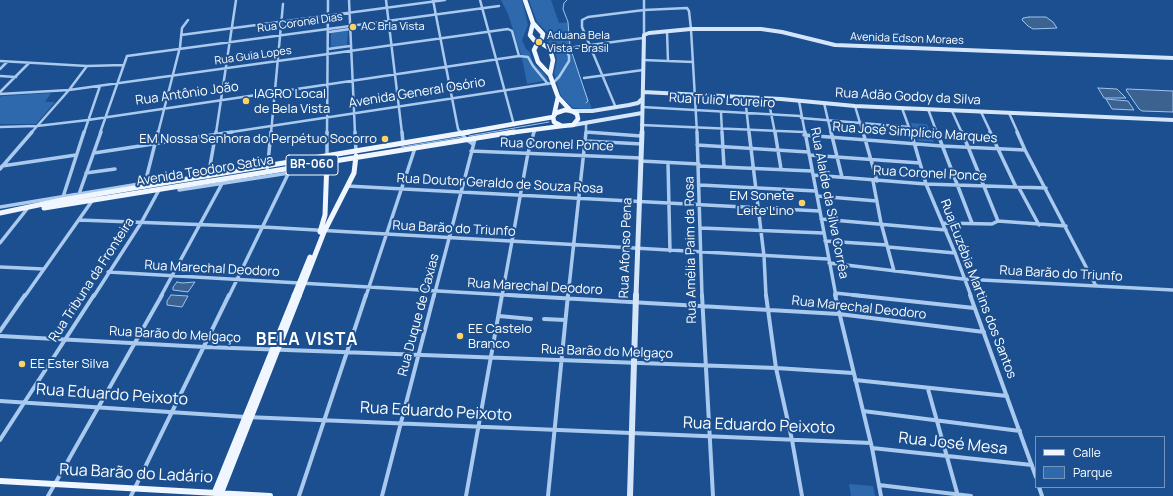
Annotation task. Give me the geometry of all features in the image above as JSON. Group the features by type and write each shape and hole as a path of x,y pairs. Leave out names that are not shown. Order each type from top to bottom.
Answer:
{"main road":[{"path":"525,0 532,23 530,35 535,43 534,52 538,62 550,75"},
{"path":"532,23 544,34 543,42"},
{"path":"535,43 543,42"},
{"path":"543,42 550,49 553,60 550,75 551,83 558,97 576,114 578,119 573,125"},
{"path":"558,97 554,122 562,126"},
{"name":"BR-060","path":"554,116 561,111 572,111"},
{"name":"Avenida Teodoro Sativa","path":"0,214 47,202 92,201 159,190 209,179 223,181 327,156 514,125 554,116"},
{"name":"BR-060","path":"562,126 573,125"},
{"name":"Avenida Teodoro Sativa","path":"18,210 145,185 209,179 267,170 290,170 467,140 474,142 526,130 562,126"},
{"path":"218,493 322,231 354,173 356,152"},
{"path":"322,231 325,215 327,156"},
{"name":"Rua Barão do Ladário","path":"0,481 192,494 218,493 270,496"}],"street":[{"path":"209,179 236,0"},
{"path":"327,156 328,0"},
{"path":"349,0 350,51 356,152"},
{"path":"386,0 400,106 403,144"},
{"path":"181,35 445,0"},
{"path":"480,0 514,125"},
{"name":"Rua Afonso Pena","path":"630,496 636,249 642,144 641,125 643,92 644,0"},
{"path":"434,1 458,129 467,140"},
{"path":"267,170 283,4"},
{"name":"Rua Coronel Dias","path":"123,65 126,56 280,34 329,30 389,20 499,6"},
{"name":"Rua Amélia Paim da Rosa","path":"644,10 684,8 689,11 700,185 702,305 713,496"},
{"path":"616,108 582,27 582,20 588,17 644,10"},
{"path":"63,201 79,194 145,185 180,48 182,28 188,20"},
{"name":"Rua Guia Lopes","path":"0,92 69,90 508,29 512,31 519,56"},
{"name":"Avenida Edson Moraes","path":"644,37 649,33 691,29 771,30 836,45 1173,58"},
{"path":"667,31 668,61"},
{"path":"519,56 528,57 533,66 551,83 559,77 569,61 569,56 566,50 570,48 644,37"},
{"path":"328,49 350,46"},
{"name":"Rua Antônio João","path":"0,127 37,126 88,120 106,116 519,56"},
{"path":"643,60 693,62"},
{"path":"0,62 86,66 123,65 79,194"},
{"path":"0,69 7,62"},
{"path":"0,92 29,63"},
{"path":"1,167 69,90 86,66"},
{"path":"584,78 643,70"},
{"path":"0,76 16,77"},
{"name":"Avenida General Osório","path":"94,153 551,83"},
{"path":"63,201 76,155 100,86"},
{"name":"Rua Adão Godoy da Silva","path":"643,92 768,98 855,106 1173,120"},
{"path":"745,97 750,148 755,168 764,256 767,310 776,368 792,440 802,496"},
{"path":"768,98 781,169"},
{"path":"572,111 592,111 616,108 634,104 642,99"},
{"name":"Rua Alaíde da Silva Corrêa","path":"799,101 839,314 854,380 863,411 881,496"},
{"path":"824,103 842,177"},
{"path":"855,106 871,160 881,224 894,271"},
{"name":"Rua Euzébia Martins dos Santos","path":"902,108 915,144 926,184 955,253 1035,474"},
{"path":"928,109 956,185 972,223"},
{"path":"573,125 642,110"},
{"name":"Rua Túlio Loureiro","path":"642,110 696,110 772,114 828,121 860,123"},
{"path":"952,111 969,148 998,221"},
{"path":"721,112 724,167"},
{"path":"980,112 1018,188 1039,224"},
{"path":"1009,113 1025,150 1096,286"},
{"path":"548,496 560,360 586,141 586,123"},
{"path":"860,123 909,127"},
{"name":"Rua José Simplício Marques","path":"641,125 775,130 832,138 969,148 1025,150"},
{"path":"466,496 477,427 513,242 520,195 531,137 535,129"},
{"path":"526,130 531,137"},
{"path":"586,132 641,136"},
{"path":"586,141 642,144"},
{"name":"Rua Duque de Caxias","path":"382,496 474,142"},
{"path":"697,145 808,153 838,158 920,163"},
{"path":"299,496 370,288 415,148"},
{"name":"Rua Coronel Ponce","path":"471,151 584,156 724,167 781,169 875,181 1046,188"},
{"path":"1,167 76,155"},
{"path":"668,163 670,251"},
{"path":"86,173 115,168"},
{"path":"179,190 290,170"},
{"path":"131,496 290,170"},
{"path":"48,496 172,277 223,181"},
{"path":"700,185 816,191"},
{"name":"Rua Doutor Geraldo de Souza Rosa","path":"347,186 700,206 819,211"},
{"name":"Rua Tribuna da Fronteira","path":"0,440 141,223 159,190"},
{"path":"817,196 877,201"},
{"path":"0,331 92,201"},
{"path":"0,207 47,202"},
{"path":"0,243 27,209"},
{"path":"821,219 946,230"},
{"name":"Rua Barão do Triunfo","path":"79,220 263,227 764,256 828,261 894,271 964,278 1173,290"},
{"path":"943,223 992,224 998,221 1066,226"},
{"path":"701,228 823,233"},
{"path":"825,241 955,253"},
{"path":"0,267 43,269"},
{"name":"Rua Marechal Deodoro","path":"108,272 568,300 702,305 839,314 984,332"},
{"name":"Rua Marechal Deodoro","path":"835,293 974,308"},
{"path":"499,316 531,319"},
{"path":"544,319 565,320"},
{"name":"Rua Barão do Melgaço","path":"0,336 204,347 348,351 633,364 776,368 853,373"},
{"path":"854,380 928,389 1007,396"},
{"path":"928,389 958,495"},
{"name":"Rua Eduardo Peixoto","path":"0,401 249,417 792,440 871,446"},
{"path":"863,411 1020,431"},
{"name":"Rua José Mesa","path":"871,446 1032,465"},
{"path":"879,484 971,496"}],"green space":[{"path":"501,0 522,0 528,25 522,40 526,49 530,52 533,63 544,73 548,80 527,84 522,58 508,14"},
{"path":"529,0 551,0 559,23 568,22 572,55 592,109 573,108 561,96 554,73 557,59 553,48 547,43 545,37 548,33 537,22"},
{"path":"348,30 347,45 331,48 331,32"},
{"path":"51,93 45,102 55,102 36,124 0,124 0,97"},
{"path":"911,123 927,124 934,142 918,141"},
{"path":"849,484 873,486 875,496 851,496"}],"shaded area":[{"path":"1046,17 1053,22 1057,28 1033,29 1022,20 1023,18"},
{"path":"1098,88 1117,89 1126,98 1104,98"},
{"path":"1126,90 1173,91 1173,112 1142,111"},
{"path":"1106,99 1128,101 1134,110 1112,109"},
{"path":"177,282 195,282 188,292 173,290 173,287"},
{"path":"171,295 188,296 182,307 167,305 167,301"}],"waterway":[{"path":"567,0 564,3 563,9 568,22 570,47 588,101 586,103"},
{"path":"469,136 549,122"},
{"path":"401,147 462,137"}],"place":[{"name":"AC Brla Vista","path":"353,27"},
{"name":"Aduana Bela Vista - Brasil","path":"539,42"},
{"name":"IAGRO Local de Bela Vista","path":"246,101"},
{"name":"EM Nossa Senhora do Perpétuo Socorro","path":"385,139"},
{"name":"EM Sonete Leite Lino","path":"802,203"},
{"name":"EE Castelo Branco","path":"460,336"},
{"name":"EE Ester Silva","path":"22,364"}],"district":[{"name":"BELA VISTA","path":"307,340"}]}
